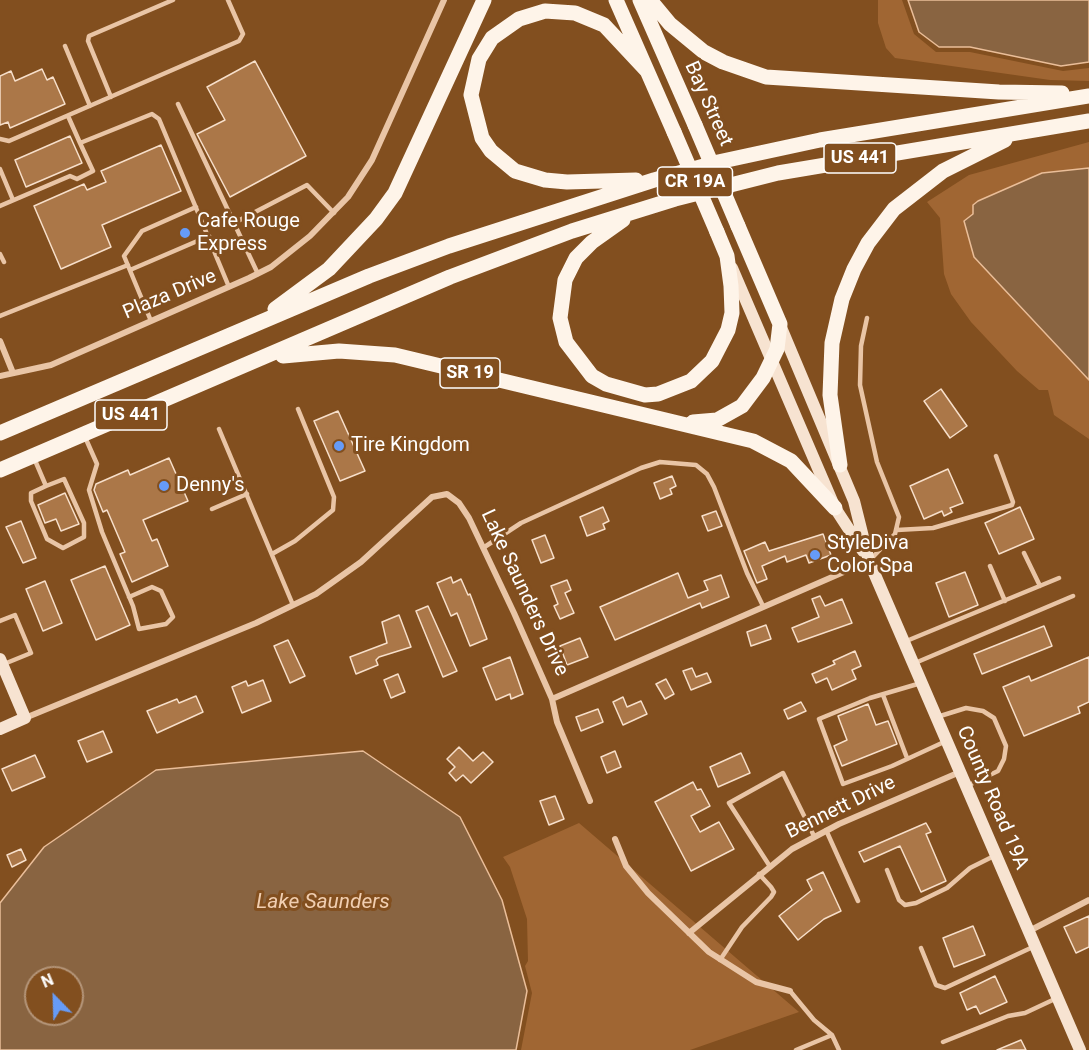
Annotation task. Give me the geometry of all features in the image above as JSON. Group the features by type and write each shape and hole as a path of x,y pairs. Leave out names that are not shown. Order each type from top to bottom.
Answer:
{"main road":[{"name":"CR 19A","path":"616,0 835,508 869,561"},
{"name":"Bay Street","path":"640,0 780,324"},
{"path":"650,0 670,24 704,52 723,62 766,77 999,92 1089,95"},
{"path":"247,327 329,269 376,219 395,193 410,163 484,3"},
{"path":"647,71 604,25 575,13 545,11 519,19 492,38 478,59 471,95 482,138 501,161 521,174 567,182 654,180"},
{"name":"US 441","path":"3,433 247,327 449,246 654,180 718,162 820,140 1089,95"},
{"name":"US 441","path":"0,470 514,252 635,212 778,173 1089,121"},
{"path":"840,465 830,395 831,343 842,299 863,252 888,216 920,188 968,156 1024,132"},
{"path":"635,212 584,249 570,267 561,294 560,318 566,342 585,369 606,384 627,392 652,395 681,386 699,375 712,361 728,330 732,306 727,256"},
{"name":"CR 19A","path":"780,324 854,501 869,561"},
{"name":"SR 19","path":"262,359 339,351 395,356 675,422 709,421 730,413 751,395 772,362 777,349 780,324"},
{"path":"675,422 769,448 791,461 808,476 835,508"},
{"name":"County Road 19A","path":"869,561 1035,946 1075,1049"},
{"path":"1,663 25,718"},
{"name":"Lake Saunders Drive","path":"0,729 25,718"}],"street":[{"name":"Plaza Drive","path":"0,376 51,365 258,274 310,236 348,197 372,160 444,0"},
{"path":"0,341 13,373"},
{"name":"Lake Saunders Drive","path":"25,718 120,681 293,605 335,582 432,497 440,494 447,494 459,503 483,548 552,699 869,561"},
{"path":"552,699 557,722 590,801"},
{"name":"Bennett Drive","path":"689,933 769,865 814,836 960,772"},
{"path":"615,839 626,866 663,911 720,961 756,982 790,991"},
{"path":"1028,932 1089,900"}],"lane":[{"path":"111,97 88,41 89,36 173,0"},
{"path":"0,139 9,141 239,41 243,34 228,0"},
{"path":"65,46 90,106"},
{"path":"178,104 258,274"},
{"path":"80,143 152,114 159,118 229,287"},
{"path":"0,206 70,176 77,179 93,171 68,116"},
{"path":"0,169 13,200"},
{"path":"234,224 307,185 334,213"},
{"path":"151,321 124,256 142,231 196,207"},
{"path":"0,316 208,236"},
{"path":"0,254 4,262"},
{"path":"867,318 861,346 861,385 877,462 899,517 897,530 869,561"},
{"path":"272,554 295,541 333,510 334,497 298,409"},
{"path":"219,429 293,605"},
{"path":"84,434 97,464 89,490 102,532 129,597 139,630 165,624 172,617 161,591 152,587 129,597"},
{"path":"33,456 46,486"},
{"path":"897,530 933,528 1012,506 1013,502 996,456"},
{"path":"483,548 521,522 641,468 660,462 696,465 707,474 714,487 747,573 763,606"},
{"path":"64,479 84,523 84,537 63,548 47,539 31,501 31,494 46,486 64,479"},
{"path":"212,509 247,494"},
{"path":"1024,553 1040,586"},
{"path":"990,566 1005,601"},
{"path":"904,642 1059,578"},
{"path":"914,664 1073,596"},
{"path":"0,621 15,615 31,652 1,663"},
{"path":"921,682 819,719 843,784 947,741"},
{"path":"883,695 907,758"},
{"path":"937,717 966,708 983,711 994,718 1006,746 1004,759 998,771 966,786"},
{"path":"769,865 729,803 783,773 814,836"},
{"path":"826,830 858,901"},
{"path":"887,870 898,900 905,904 916,903 947,888 970,868 996,855"},
{"path":"720,961 742,927 774,892 759,874"},
{"path":"921,948 936,985 945,988 1035,946"},
{"path":"790,991 814,1020 832,1035 839,1050"},
{"path":"943,1042 1008,1016 1025,1013 1057,999"},
{"path":"796,1050 832,1035"}],"shaded area":[{"path":"878,0 902,0 914,34 936,52 970,52 1063,71 1089,68 1089,81 1050,80 895,58 886,48 878,23"},
{"path":"1089,142 1089,168 1042,173 978,201 973,206 1001,280 1018,304 1089,373 1089,439 1054,415 1048,390 1039,390 1017,371 971,322 951,294 944,274 940,218 927,202 969,175"},
{"path":"579,823 799,1012 690,1050 521,1050 532,993 525,966 528,961 527,919 510,867 503,857"}],"water":[{"path":"908,0 1089,0 1089,62 1061,66 970,47 939,47 919,32"},
{"path":"1089,168 1089,380 974,257 964,221 973,214 973,205 978,201 1042,173"},
{"name":"Lake Saunders","path":"363,751 460,817 502,900 527,991 516,1050 0,1050 0,903 44,847 156,770"}],"building":[{"path":"255,61 306,156 230,197 197,134 225,120 207,87"},
{"path":"42,69 47,80 53,77 65,104 10,128 8,122 0,125 0,76 11,71 15,81"},
{"path":"70,136 82,163 26,187 15,160"},
{"path":"161,145 181,191 102,225 111,247 61,269 34,206 84,184 87,190 106,182 101,171"},
{"path":"941,389 967,426 950,438 924,401"},
{"name":"Tire Kingdom","path":"338,411 365,471 340,481 314,421"},
{"path":"169,458 188,501 143,520 152,541 157,539 168,566 132,582 120,554 125,552 107,510 103,512 94,490 96,484 128,470 130,475"},
{"path":"948,469 963,503 950,508 952,512 944,516 942,511 924,519 910,486"},
{"path":"672,476 676,486 670,489 672,494 660,499 654,483"},
{"path":"65,493 79,524 61,531 56,519 45,523 38,505"},
{"path":"603,507 609,521 603,524 605,529 587,536 580,517"},
{"path":"1020,507 1034,539 999,554 985,523"},
{"path":"716,511 722,526 708,531 702,516"},
{"path":"21,521 36,558 23,563 6,527"},
{"path":"823,534 831,555 809,563 806,555 787,562 785,556 762,566 767,579 757,583 744,551 765,542 769,551"},
{"path":"545,535 554,558 541,563 532,540"},
{"path":"105,566 130,625 96,640 71,580"},
{"path":"965,572 978,605 949,617 936,583"},
{"path":"678,573 688,598 708,590 704,581 721,575 729,597 702,608 700,603 615,640 600,607"},
{"path":"451,577 453,583 461,579 468,595 470,594 487,639 470,646 457,613 451,616 437,583"},
{"path":"567,580 571,590 565,593 574,613 560,619 554,606 558,604 551,586"},
{"path":"45,581 62,623 43,631 26,589"},
{"path":"820,596 825,606 842,599 852,623 798,642 792,628 819,617 812,599"},
{"path":"428,606 457,671 443,677 416,611"},
{"path":"399,615 411,647 379,657 376,660 378,665 356,674 350,657 387,643 382,622"},
{"path":"766,625 771,639 751,646 747,632"},
{"path":"1044,626 1052,646 982,674 974,654"},
{"path":"580,638 588,657 567,665 560,646"},
{"path":"288,640 305,676 290,683 274,646"},
{"path":"855,651 861,666 852,670 856,679 832,690 827,678 816,683 812,674 835,664 833,661"},
{"path":"510,657 523,694 511,699 510,694 496,700 483,668"},
{"path":"1089,657 1089,702 1078,707 1080,713 1024,736 1003,687 1029,676 1031,681"},
{"path":"692,668 696,677 707,673 711,682 691,690 683,671"},
{"path":"398,674 405,692 391,698 384,680"},
{"path":"666,679 674,694 665,699 656,684"},
{"path":"263,680 271,701 242,713 232,687 246,681 248,686"},
{"path":"196,696 203,712 157,733 147,711 177,699 179,703"},
{"path":"623,697 627,707 641,701 647,714 623,725 613,702"},
{"path":"801,702 806,711 788,719 784,710"},
{"path":"868,704 876,725 888,721 897,744 842,766 834,746 847,740 838,716"},
{"path":"598,709 603,722 581,731 576,717"},
{"path":"103,731 112,752 87,762 78,741"},
{"path":"459,747 473,761 483,752 493,762 471,783 463,775 456,781 449,773 455,767 447,759"},
{"path":"615,751 621,767 607,773 601,757"},
{"path":"741,753 750,773 718,787 710,767"},
{"path":"35,755 45,777 12,791 2,769"},
{"path":"693,782 697,790 701,789 710,806 691,816 700,832 719,822 734,849 691,871 655,802"},
{"path":"555,796 564,819 549,825 540,801"},
{"path":"926,823 931,832 926,834 946,881 921,892 900,846 864,862 859,852"},
{"path":"21,849 26,860 12,867 7,855"},
{"path":"823,872 841,911 824,919 798,940 779,916 812,890 807,880"},
{"path":"1089,916 1089,947 1076,953 1064,927"},
{"path":"973,926 985,955 954,967 943,938"},
{"path":"995,976 1007,1002 980,1014 976,1006 967,1010 960,993"},
{"path":"1021,1040 1026,1050 997,1050"}],"place":[{"name":"Cafe Rouge Express","path":"185,233"},
{"name":"Tire Kingdom","path":"339,446"},
{"name":"Denny's","path":"164,486"},
{"name":"StyleDiva Color Spa","path":"815,555"}]}
